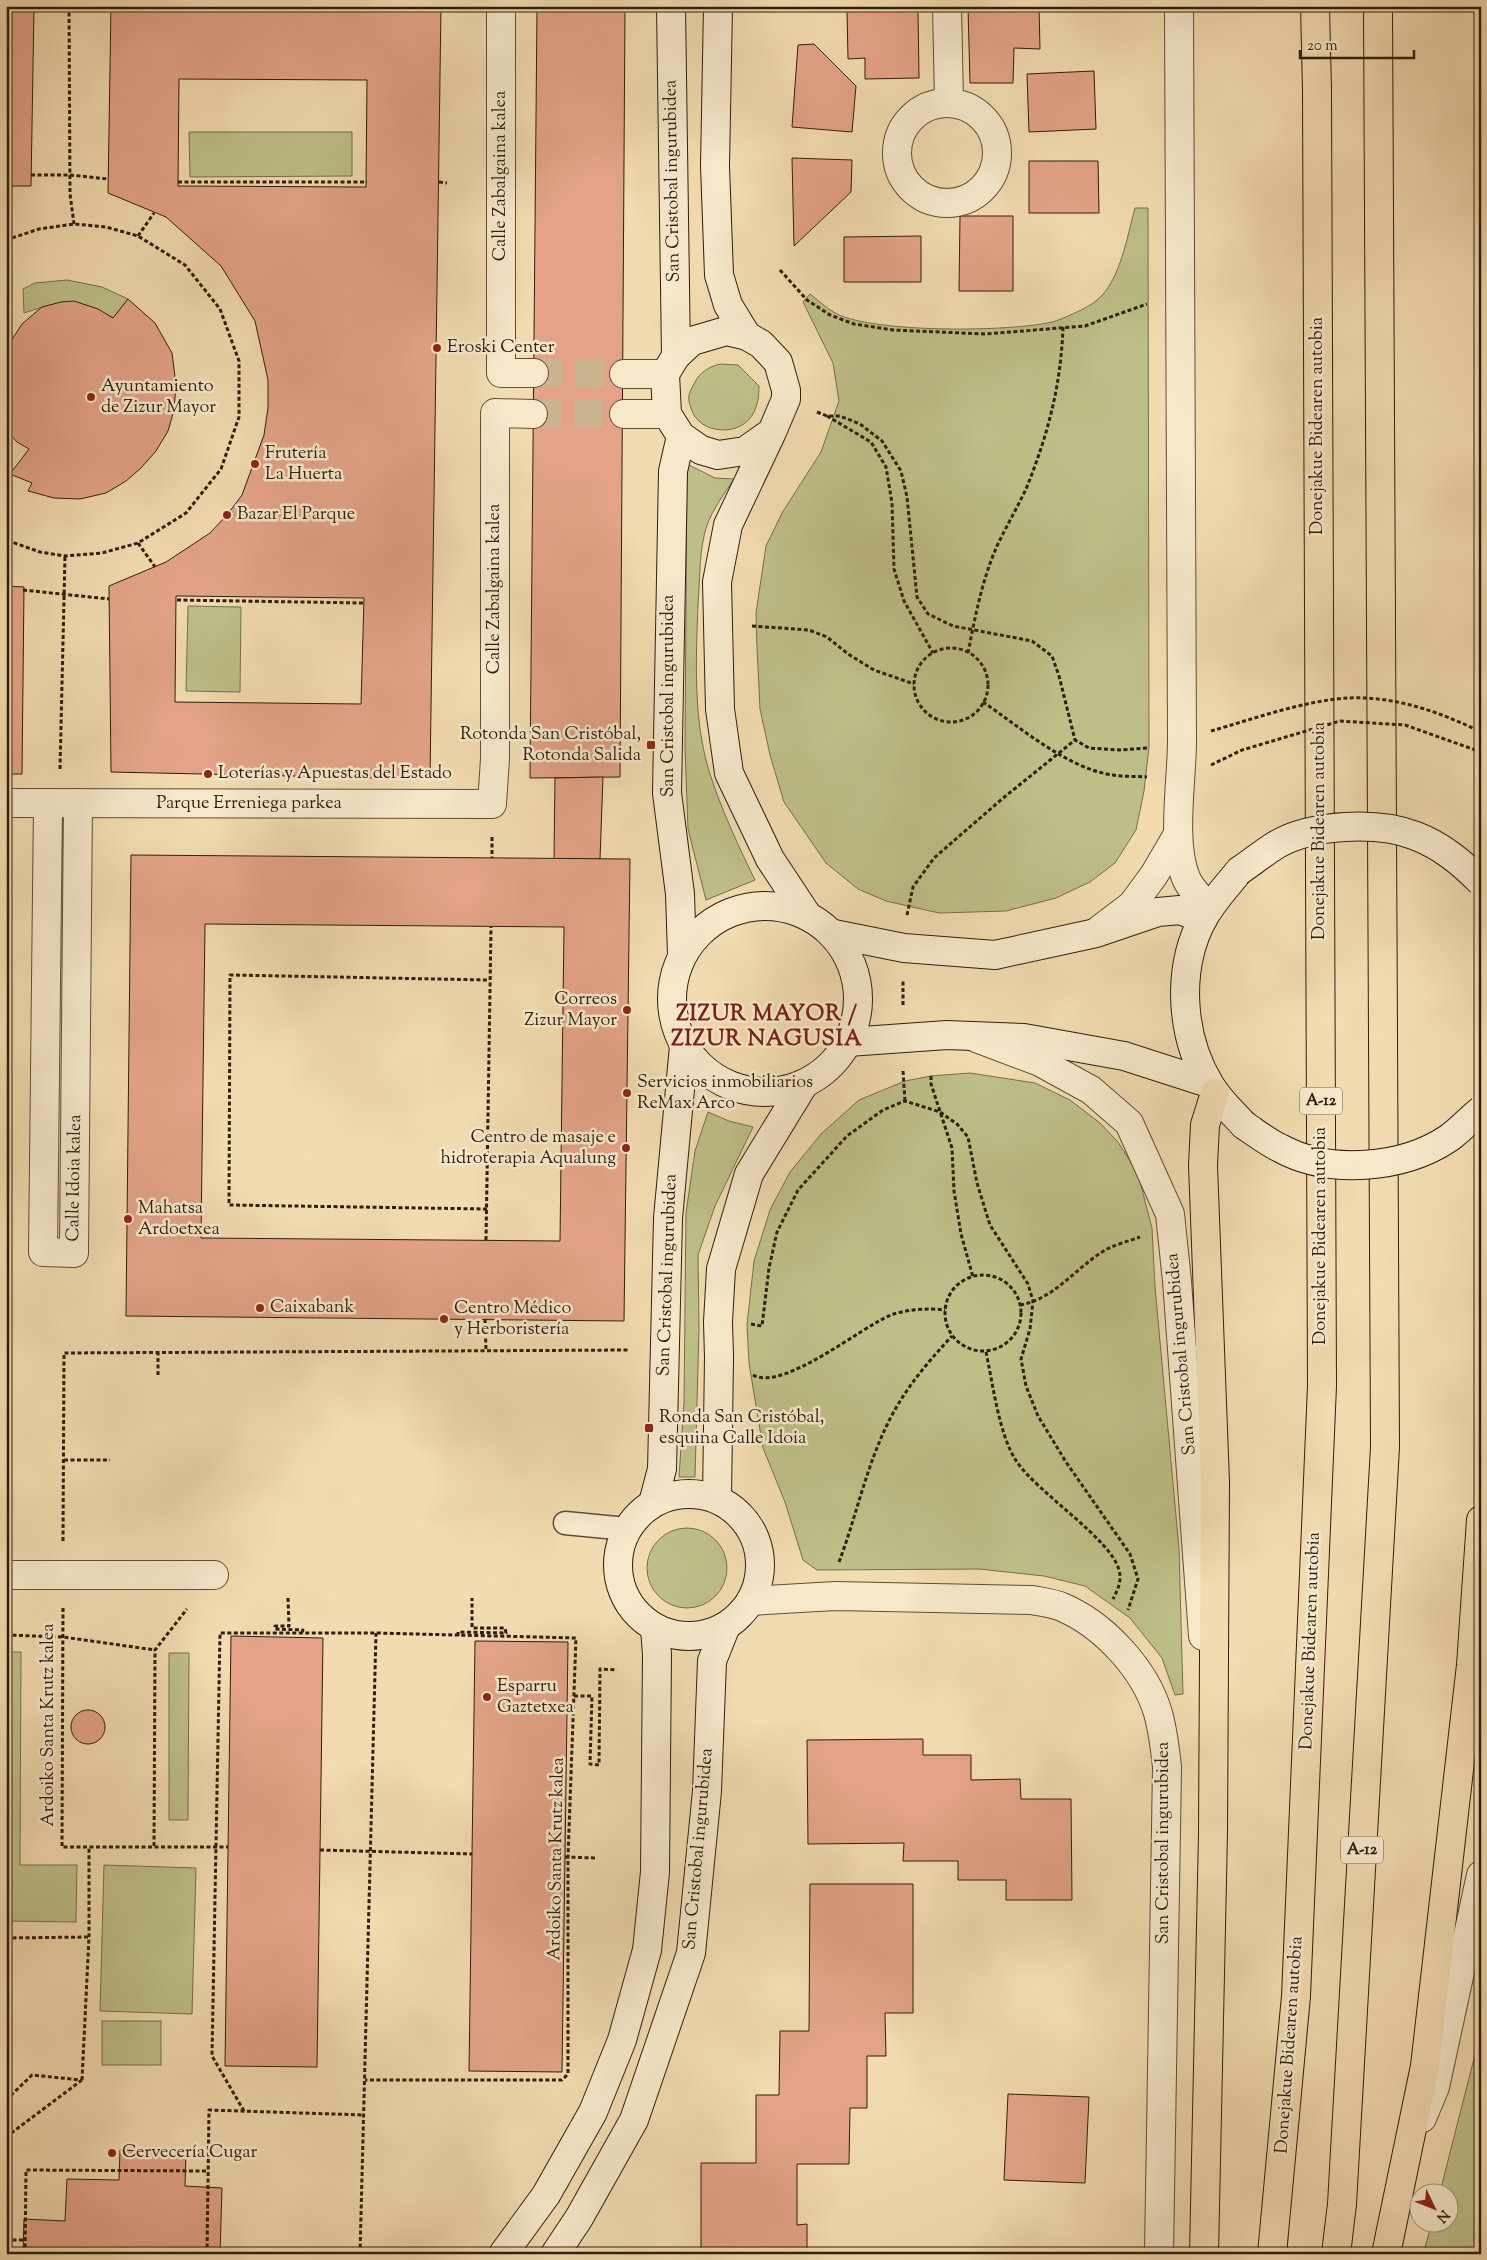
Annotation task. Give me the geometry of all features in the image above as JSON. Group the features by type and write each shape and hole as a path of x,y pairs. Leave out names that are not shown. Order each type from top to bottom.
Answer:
{"highway":[{"name":"Donejakue Bidearen autobia","path":"1272,2254 1296,1996 1322,1386 1317,100 1315,6"},
{"name":"A-12","path":"1336,2254 1343,2194 1385,1447 1378,6"},
{"path":"1204,2254 1214,1774 1215,1482 1202,1165 1204,1125 1212,1088"},
{"path":"1386,2254 1425,2066 1471,1665 1481,1520"}],"street":[{"name":"Calle Zabalgaina kalea","path":"501,6 501,372 534,373"},
{"name":"San Cristobal ingurubidea","path":"671,6 671,365"},
{"path":"718,6 715,166 719,275 728,305 747,336"},
{"path":"947,6 949,102"},
{"path":"1179,6 1182,774 1178,834 1181,860 1186,879 1206,914"},
{"path":"772,432 745,451 718,455 701,450 681,436 667,414 671,365 692,341 726,331 747,336 761,344 778,362 786,390 786,398 772,432 728,525 717,582 720,709 729,773 770,860 807,915"},
{"path":"624,374 671,365"},
{"name":"Calle Zabalgaina kalea","path":"492,804 495,749 495,413 533,414"},
{"path":"624,414 667,414"},
{"name":"San Cristobal ingurubidea","path":"681,436 673,471 667,793 680,894 682,955"},
{"name":"Parque Erreniega parkea","path":"6,803 492,804"},
{"name":"Calle Idoia kalea","path":"48,803 43,1252 74,1253 78,803"},
{"path":"1481,882 1457,859 1416,836 1370,826 1322,828 1277,844 1239,872 1206,914 1191,951 1186,977 1186,1019 1194,1052 1212,1088 1244,1125 1280,1149 1323,1163 1366,1166 1409,1157 1449,1138 1481,1110"},
{"path":"1096,933 1132,905 1154,875 1178,834"},
{"path":"717,1498 718,1322 722,1269 749,1174 804,1084 834,1061 848,1042 859,995 851,960 834,934 807,915 774,905 742,908 708,924 682,955 672,989 675,1025 684,1046 707,1072 732,1086 765,1092 804,1084"},
{"path":"834,934 904,948 995,955 1096,933 1158,912 1180,910 1206,914"},
{"name":"San Cristobal ingurubidea","path":"848,1042 947,1036 1024,1038 1124,1056 1212,1088"},
{"name":"San Cristobal ingurubidea","path":"973,1037 1040,1062 1091,1090 1130,1122 1170,1214 1177,1281 1214,1774"},
{"name":"San Cristobal ingurubidea","path":"653,1502 662,1469 668,1218 684,1046"},
{"path":"684,1493 701,1494 717,1498 743,1518 756,1539 761,1567 759,1582 751,1601 741,1614 726,1626 702,1635 677,1636 655,1628 632,1609 624,1598 618,1578 618,1554 626,1529 653,1502 684,1493"},
{"path":"6,1574 214,1575"},
{"name":"San Cristobal ingurubidea","path":"751,1601 835,1596 1032,1600 1061,1607 1103,1633 1144,1684 1157,1711 1164,1736 1167,1766 1159,2254"},
{"name":"San Cristobal ingurubidea","path":"555,2254 579,2218 634,2120 691,1953 707,1791 712,1661 726,1626"},
{"path":"503,2254 546,2195 593,2112 622,2040 647,1950 655,1872 657,1655 655,1628"},
{"path":"1403,2166 1434,2087 1481,1875"}],"lane":[{"path":"565,1523 626,1529"}],"path":[{"path":"70,6 70,194 74,224"},
{"path":"31,175 70,175 108,179"},
{"path":"178,182 366,182"},
{"path":"438,182 447,183"},
{"path":"138,236 154,213"},
{"path":"6,240 39,229 74,224 106,227 138,236 185,265 220,309 238,361 239,417 221,470 186,513 138,543 102,553 65,556 40,552 6,540"},
{"path":"780,270 807,300 830,315 854,324 893,330 985,334 1085,326 1155,302"},
{"path":"968,653 982,588 996,547 1026,489 1044,440 1056,397 1062,363 1063,327"},
{"path":"786,398 827,416 871,442 886,467 892,504 894,569 904,601 933,653"},
{"path":"827,416 840,416 860,424 882,441 901,471 907,497 917,597 928,614 953,626 972,631 1032,641 1052,656 1060,676 1075,740 1089,748 1119,750 1155,747"},
{"path":"138,543 155,567"},
{"path":"60,772 65,556"},
{"path":"23,590 109,599"},
{"path":"177,600 363,603"},
{"path":"749,626 809,630 827,637 848,654 874,670 914,684"},
{"path":"944,649 956,649 968,653 977,659 983,668 987,679 987,691 983,702 976,712 966,719 954,722 941,721 930,716 921,707 915,696 916,671 923,661 933,653 944,649"},
{"path":"1212,730 1289,708 1348,698 1393,701 1448,717 1481,732"},
{"path":"983,702 1081,765 1111,775 1156,777 1182,774"},
{"path":"1211,765 1242,750 1340,721 1405,725 1481,752"},
{"path":"906,924 913,887 934,858 1002,799 1075,740"},
{"path":"486,1240 491,927"},
{"path":"487,1209 229,1205 230,976 489,980"},
{"path":"931,1076 930,1084 952,1148 954,1191 961,1234 973,1277"},
{"path":"747,1324 762,1326 769,1268 777,1232 798,1190 847,1136 883,1110 905,1101 940,1112 958,1124 968,1137 977,1183 990,1224 1028,1284 1033,1301 1030,1329 1020,1359 1026,1386 1038,1416 1066,1462 1130,1554 1138,1579 1126,1615 1103,1633"},
{"path":"1020,1305 1053,1291 1078,1269 1108,1248 1147,1233"},
{"path":"973,1277 997,1278 1008,1284 1016,1294 1020,1305 1021,1318 1017,1330 1010,1341 999,1348 986,1352 962,1345 952,1336 948,1328 945,1310 947,1299 962,1282 973,1277"},
{"path":"752,1375 758,1378 780,1375 816,1360 868,1327 892,1315 925,1309 945,1310"},
{"path":"485,1319 486,1351"},
{"path":"836,1570 871,1463 887,1426 910,1386 952,1336"},
{"path":"158,1375 158,1352 630,1350"},
{"name":"Ardoiko Santa Krutz kalea","path":"158,1352 64,1353 62,1847 154,1846 228,1848"},
{"path":"986,1352 1004,1438 1016,1461 1034,1483 1100,1542 1116,1562 1120,1585 1111,1604 1103,1633"},
{"path":"64,1460 110,1460"},
{"path":"154,1846 155,1650 214,1575"},
{"path":"288,1598 289,1626 276,1626 275,1629 303,1630 302,1633"},
{"path":"458,1636 458,1632 506,1633 505,1628 472,1628 472,1598"},
{"name":"Ardoiko Santa Krutz kalea","path":"244,2111 212,2056 220,1633 376,1633 576,1638 567,1857 568,2074 562,2080 365,2080"},
{"path":"360,2254 376,1633"},
{"path":"6,1635 63,1637 155,1650"},
{"path":"574,1696 592,1696 590,1764 599,1765 600,1670 617,1670"},
{"path":"82,2080 89,1938 90,1847"},
{"path":"320,1850 472,1854"},
{"path":"567,1857 595,1858"},
{"path":"6,1938 89,1938"},
{"path":"6,2100 32,2075 82,2080"},
{"path":"6,2137 82,2080"},
{"path":"207,2254 209,2110 364,2115"},
{"path":"25,2254 26,2170 208,2172"},
{"path":"6,2240 25,2240"}],"green space":[{"path":"189,132 352,132 352,176 190,177"},
{"path":"1135,208 1148,208 1149,747 1144,791 1136,830 1115,863 1090,882 1056,898 1006,911 939,913 886,901 858,889 826,863 784,802 770,755 760,709 756,613 766,546 782,513 821,452 839,401 833,363 803,302 810,294 837,314 881,325 911,328 1006,328 1052,322 1087,307 1104,293 1111,283 1122,258"},
{"path":"67,280 102,287 128,299 113,318 89,307 69,303 49,305 24,313 23,289 35,283"},
{"path":"722,364 738,365 759,386 759,389 754,412 748,420 740,426 721,430 702,424 695,417 689,398 697,378 710,367"},
{"path":"687,464 715,478 734,479 712,513 702,544 698,604 698,709 700,730 709,771 724,813 755,880 706,900 688,829 685,748"},
{"path":"188,606 241,607 240,692 186,691"},
{"path":"970,1073 1035,1083 1070,1100 1100,1123 1118,1142 1138,1174 1152,1228 1155,1287 1179,1549 1183,1694 1175,1695 1162,1658 1130,1618 1085,1586 1044,1576 979,1569 817,1570 803,1560 785,1502 763,1448 749,1363 747,1325 754,1261 770,1210 790,1172 821,1134 859,1100 905,1081 931,1076"},
{"path":"708,1112 729,1121 753,1127 715,1206 698,1255 699,1329 695,1477 679,1477 684,1402 686,1213 695,1151"},
{"path":"687,1528 702,1531 715,1540 724,1553 727,1568 724,1583 715,1596 702,1605 687,1608 672,1605 659,1596 650,1583 647,1568 650,1553 659,1540 672,1531"},
{"path":"6,1652 21,1652 20,1865 77,1865 76,1922 6,1921"},
{"path":"169,1653 189,1653 188,1820 169,1820"},
{"path":"104,1865 196,1868 192,2014 100,2011"},
{"path":"102,2021 161,2021 161,2065 102,2065"},
{"path":"1481,2031 1481,2254 1423,2254 1429,2232 1460,2232 1460,2182 1443,2182"}],"building":[{"path":"6,6 34,6 31,186 6,186"},
{"path":"111,6 441,6 430,779 111,772 109,586 166,562 210,533 227,515 242,495 264,435 268,408 268,380 255,321 221,266 166,217 108,193","holes":["179,79 367,80 366,187 178,186","176,596 364,598 361,704 175,702"]},
{"path":"558,6 605,6 605,8 558,8"},
{"path":"1039,6 1040,49 1014,48 1013,83 970,83 968,7"},
{"path":"537,8 625,8 620,777 530,778"},
{"path":"918,9 919,78 865,79 865,58 848,59 847,11"},
{"path":"814,44 856,86 852,132 792,127 798,45"},
{"path":"1094,71 1096,129 1029,132 1027,74"},
{"path":"792,158 852,160 851,192 794,246"},
{"path":"1029,161 1098,161 1099,213 1029,213"},
{"path":"960,216 1013,216 1013,291 959,291"},
{"path":"921,236 921,282 844,282 844,237"},
{"name":"Ayuntamiento de Zizur Mayor","path":"128,299 155,323 172,353 176,385 174,410 168,431 156,451 141,468 126,481 106,493 80,499 54,498 28,491 32,483 10,474 29,449 17,442 6,430 6,349 22,324 42,307 74,301 98,309 113,318"},
{"path":"6,586 24,587 22,774 6,774"},
{"path":"603,777 600,859 554,859 555,778"},
{"path":"131,855 630,859 624,1321 126,1316","holes":["205,924 564,927 560,1241 201,1238"]},
{"path":"231,1636 323,1638 317,2067 225,2066"},
{"path":"475,1641 568,1642 562,2072 469,2071"},
{"path":"88,1710 95,1711 100,1715 104,1720 104,1734 100,1739 95,1743 88,1744 81,1743 76,1739 72,1734 71,1727 72,1720 76,1715 81,1711"},
{"path":"923,1739 923,1755 971,1755 971,1780 1020,1779 1021,1799 1071,1799 1072,1900 1006,1900 1006,1880 958,1880 958,1861 903,1861 904,1843 808,1844 807,1740"},
{"path":"810,1884 913,1884 913,2013 885,2013 886,2056 867,2056 867,2108 850,2108 849,2164 797,2164 797,2225 807,2224 807,2254 701,2254 701,2163 756,2163 756,2095 779,2095 780,2031 809,2031"},
{"path":"1008,2094 1089,2097 1085,2183 1004,2180"},
{"path":"120,2150 186,2152 185,2186 222,2188 220,2254 23,2254 24,2219 65,2221 67,2179 119,2180"}],"tunnel":[{"path":"534,373 624,374"},
{"path":"533,414 624,414"}],"place":[{"name":"Eroski Center","path":"437,348"},
{"name":"Ayuntamiento de Zizur Mayor","path":"91,397"},
{"name":"Frutería La Huerta","path":"255,464"},
{"name":"Bazar El Parque","path":"227,515"},
{"name":"Rotonda San Cristóbal, Rotonda Salida","path":"651,745"},
{"name":"Loterías y Apuestas del Estado","path":"208,774"},
{"name":"Correos Zizur Mayor","path":"627,1010"},
{"name":"Servicios inmobiliarios ReMax Arco","path":"627,1093"},
{"name":"Centro de masaje e hidroterapia Aqualung","path":"626,1148"},
{"name":"Mahatsa Ardoetxea","path":"128,1219"},
{"name":"Caixabank","path":"260,1308"},
{"name":"Centro Médico y Herboristería","path":"444,1319"},
{"name":"Ronda San Cristóbal, esquina Calle Idoia","path":"649,1428"},
{"name":"Esparru Gaztetxea","path":"487,1697"},
{"name":"Cervecería Cugar","path":"112,2153"}],"district":[{"name":"ZIZUR MAYOR / ZIZUR NAGUSIA","path":"767,1028"}]}
